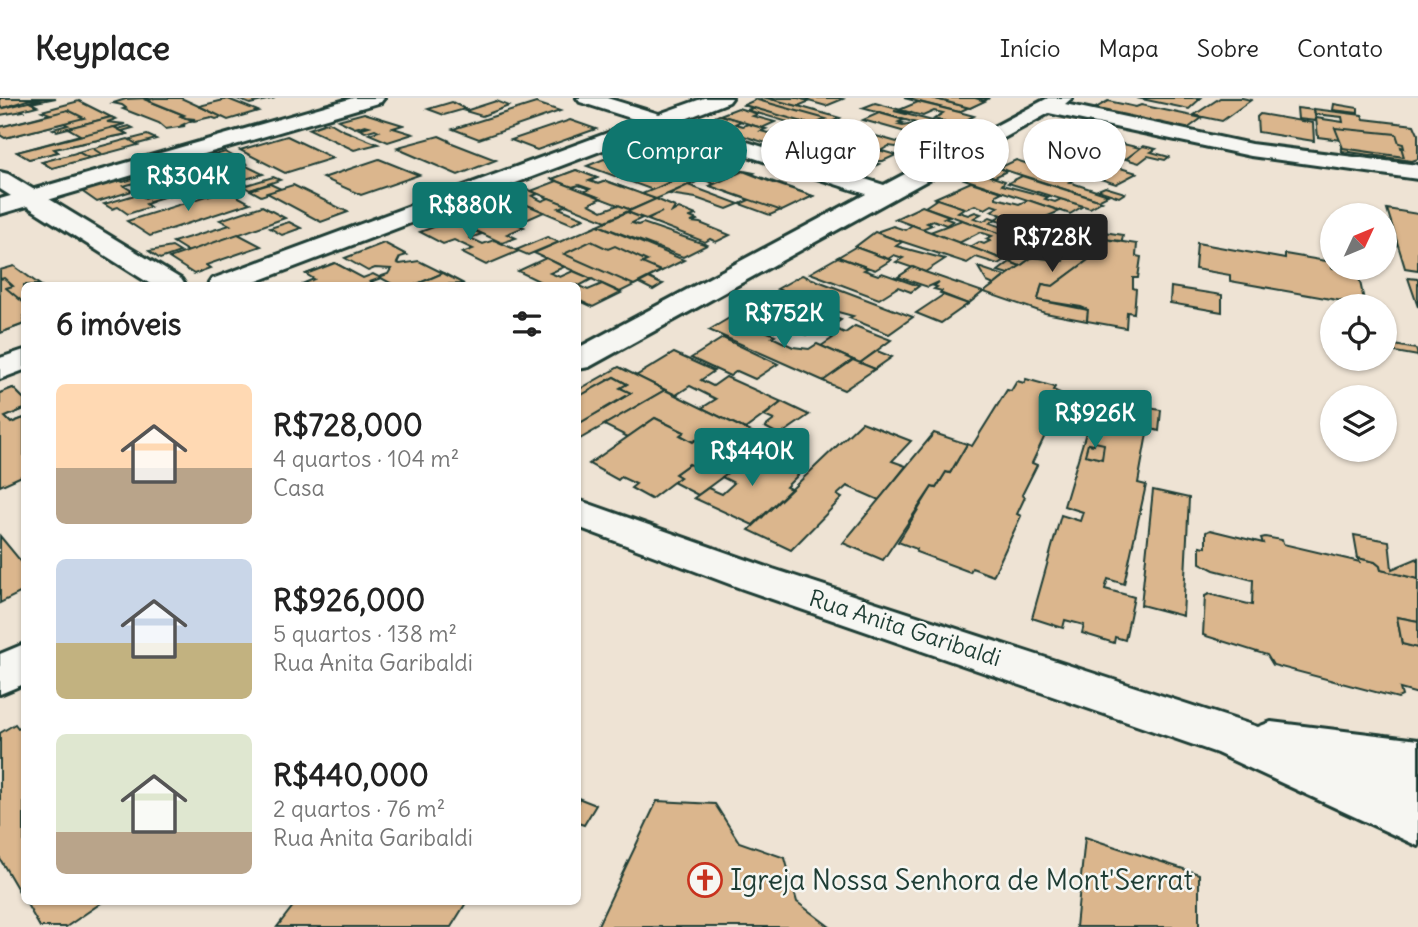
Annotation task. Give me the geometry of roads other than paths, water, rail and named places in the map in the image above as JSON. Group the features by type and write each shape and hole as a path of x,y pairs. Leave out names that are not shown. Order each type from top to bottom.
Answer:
{"street":[{"path":"0,207 374,98"},
{"path":"587,98 655,119"},
{"path":"666,119 722,98"},
{"path":"581,358 1054,102 1251,150 1418,172"},
{"path":"230,282 602,143"},
{"path":"747,148 886,192"},
{"path":"0,179 166,282"},
{"path":"0,369 21,360"},
{"name":"Rua Anita Garibaldi","path":"581,514 758,579 1234,738 1418,822"},
{"path":"0,676 21,665"},
{"path":"1234,738 1418,792"},
{"name":"Rua Anita Garibaldi","path":"1234,738 1418,761"}],"place":[{"name":"Igreja Nossa Senhora de Mont'Serrat","path":"705,880"}]}
